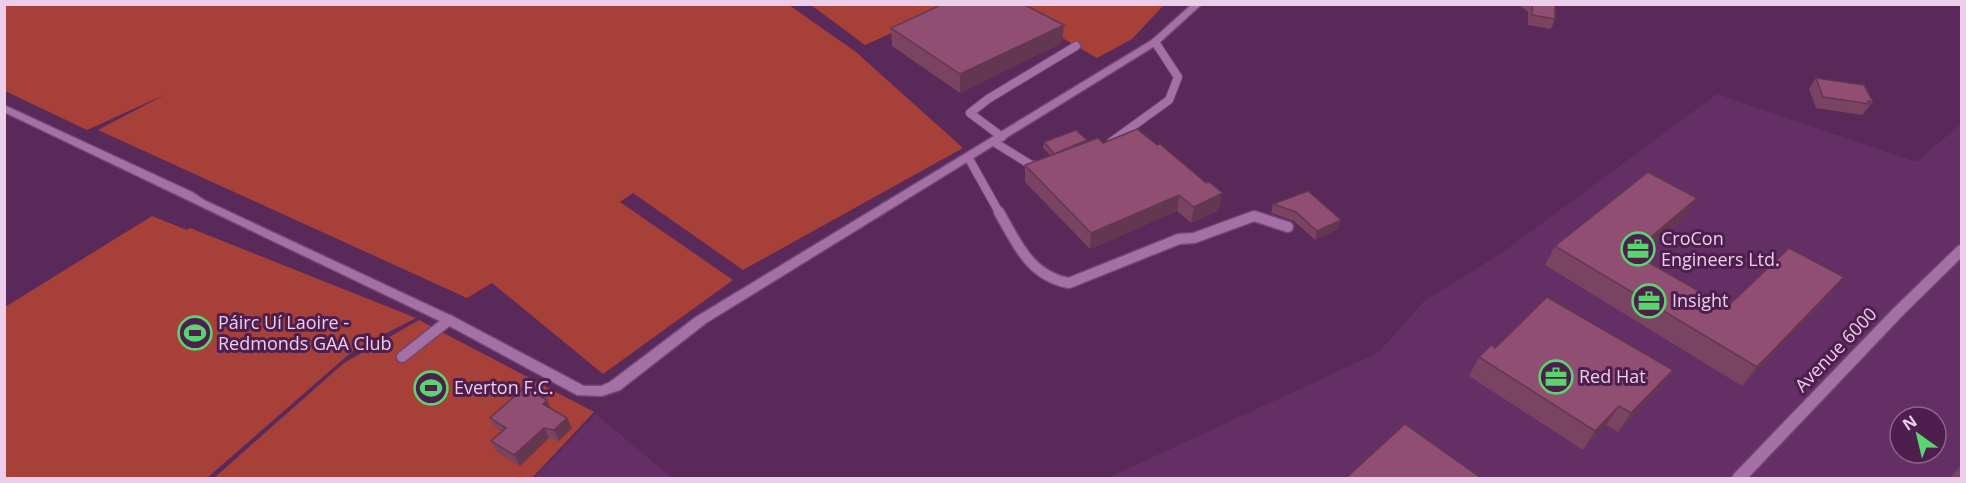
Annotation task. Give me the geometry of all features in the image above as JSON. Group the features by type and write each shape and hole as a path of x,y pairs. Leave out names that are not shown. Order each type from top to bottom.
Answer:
{"street":[{"path":"4,108 450,320 582,391 602,391 615,386 701,320 1155,42 1198,4"},
{"name":"Avenue 6000","path":"1739,478 1899,311 1962,249"}],"lane":[{"path":"1103,145 1113,141 1169,100 1178,77 1155,42"},
{"path":"1053,166 1031,165 970,113 988,99 1076,46"},
{"path":"968,157 1025,258 1052,280 1069,283 1179,239 1194,238 1254,216 1288,227"},
{"path":"402,357 450,320"}],"shaded area":[{"path":"4,5 789,5 856,52 963,148 743,270 633,193 620,202 733,280 603,374 492,283 467,298 98,130 166,94 87,130 5,91"},
{"path":"811,5 955,5 865,45"},
{"path":"1005,5 1164,5 1132,39 1097,58"},
{"path":"1717,94 1916,162 1961,124 1961,478 1108,478 1379,352 1423,302 1503,252"},
{"name":"Páirc Uí Laoire - Redmonds GAA Club","path":"152,216 187,230 190,228 416,318 355,349 207,478 5,478 5,307"},
{"name":"Everton F.C.","path":"419,320 594,412 532,478 214,478 344,363"},
{"path":"596,414 672,478 534,478"}],"building":[{"path":"943,4 1023,4 1064,25 960,74 891,28"},
{"path":"1532,4 1555,4 1555,19 1532,15"},
{"path":"1816,78 1864,85 1873,102 1868,101 1870,104 1823,97"},
{"path":"1137,129 1157,145 1160,144 1206,183 1209,182 1223,193 1194,207 1179,195 1091,233 1025,165 1098,138 1103,143"},
{"path":"1076,130 1087,140 1054,154 1044,142"},
{"path":"1648,172 1697,198 1632,253 1727,307 1789,248 1844,277 1757,367 1555,246"},
{"path":"1308,191 1341,220 1317,231 1296,212 1273,204"},
{"path":"1547,297 1673,370 1631,413 1619,406 1595,431 1479,357 1491,345 1495,348"},
{"path":"525,387 547,400 543,404 567,418 554,430 544,428 514,455 491,441 506,428 490,418"},
{"path":"1405,424 1481,478 1346,478"}],"place":[{"name":"CroCon Engineers Ltd.","path":"1638,249"},
{"name":"Insight","path":"1649,301"},
{"name":"Páirc Uí Laoire - Redmonds GAA Club","path":"195,333"},
{"name":"Red Hat","path":"1556,377"},
{"name":"Everton F.C.","path":"431,388"}]}
